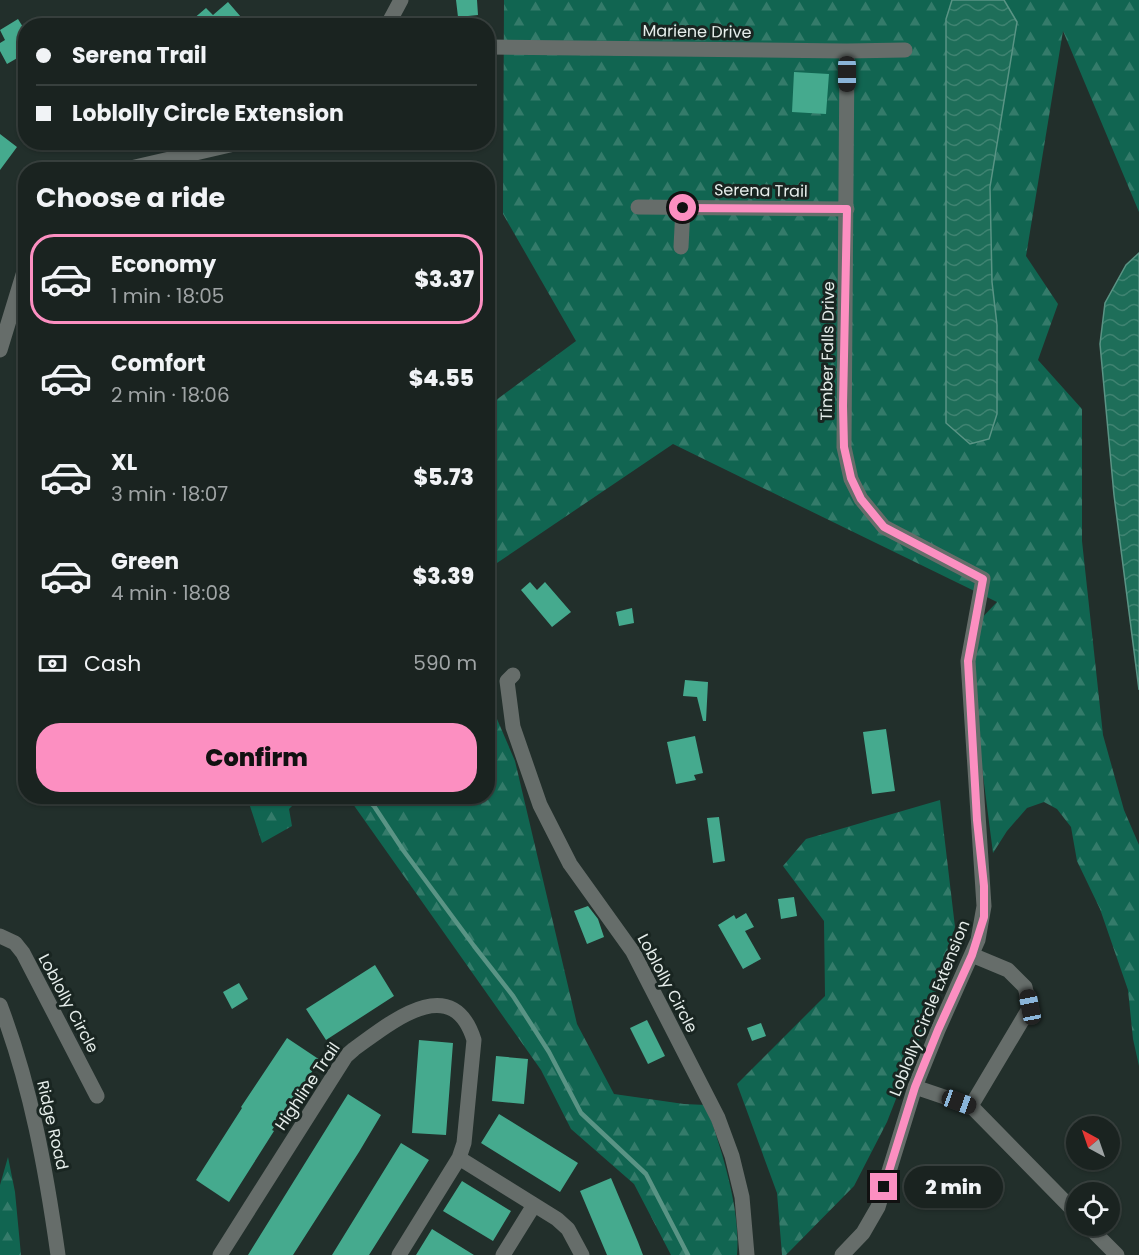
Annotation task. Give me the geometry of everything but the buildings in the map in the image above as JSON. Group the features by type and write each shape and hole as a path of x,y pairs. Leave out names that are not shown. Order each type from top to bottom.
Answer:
{"street":[{"path":"391,18 401,0"},
{"name":"Mariene Drive","path":"495,47 905,50"},
{"name":"Timber Falls Drive","path":"847,51 843,406 844,447 851,478 861,499 884,527 983,579"},
{"path":"157,162 208,150"},
{"name":"Serena Trail","path":"638,207 847,209"},
{"path":"681,246 683,208"},
{"path":"0,350 18,291"},
{"name":"Loblolly Circle Extension","path":"842,1255 863,1233 878,1207 915,1087 972,955 984,917 984,886 977,820 968,661 983,579"},
{"name":"Loblolly Circle","path":"513,675 507,681 513,727 540,805 570,864 633,952 718,1118 732,1156 742,1197 747,1255"},
{"name":"Loblolly Circle","path":"0,936 15,943 22,953 97,1096"},
{"path":"971,1106 1030,1007 1026,987 1008,970 972,955"},
{"name":"Ridge Road","path":"0,1005 18,1057 39,1137 58,1255"},
{"name":"Highline Trail","path":"220,1255 346,1056 411,1011 425,1005 436,1005 448,1008 460,1015 468,1024 474,1040 465,1143 459,1158 399,1255"},
{"path":"915,1087 971,1106 1066,1203"},
{"path":"459,1158 558,1220 568,1229 582,1255"},
{"path":"503,1255 534,1204"},
{"path":"1098,1236 1117,1255"}],"green space":[{"path":"504,0 1139,0 1139,212 1063,31 1026,256 1058,304 1038,360 1082,409 1082,541 1103,735 1124,810 1139,845 1139,1066 1133,1039 1128,990 1100,909 1077,861 1071,827 1057,809 1044,802 1027,808 1007,831 993,853 971,682 977,623 997,602 673,444 495,564 495,401 576,341 503,214"},
{"path":"495,714 515,761 577,1024 614,1094 706,1105 733,1199 737,1255 671,1255 634,1184 571,1129 541,1070 353,804 495,804"},
{"path":"940,800 955,927 931,1009 887,1122 854,1186 786,1255 782,1255 777,1193 737,1084 825,996 824,921 783,866 806,839"},
{"path":"249,804 294,804 289,809 292,826 262,843"},
{"path":"8,1157 15,1192 21,1255 0,1255 0,1185"}],"water":[{"path":"952,0 1004,0 1017,22 990,187 992,282 997,325 997,414 989,439 970,444 946,423 946,19"},
{"path":"1139,253 1139,690 1114,495 1100,344 1105,303 1126,265"}],"waterway":[{"path":"372,804 403,850 513,996 549,1052 581,1113 646,1174 688,1255"}],"route":[{"path":"683,208 847,209 843,406 844,447 851,478 861,499 884,527 983,579 968,661 977,820 984,886 984,917 972,955 915,1087 884,1187"}]}
